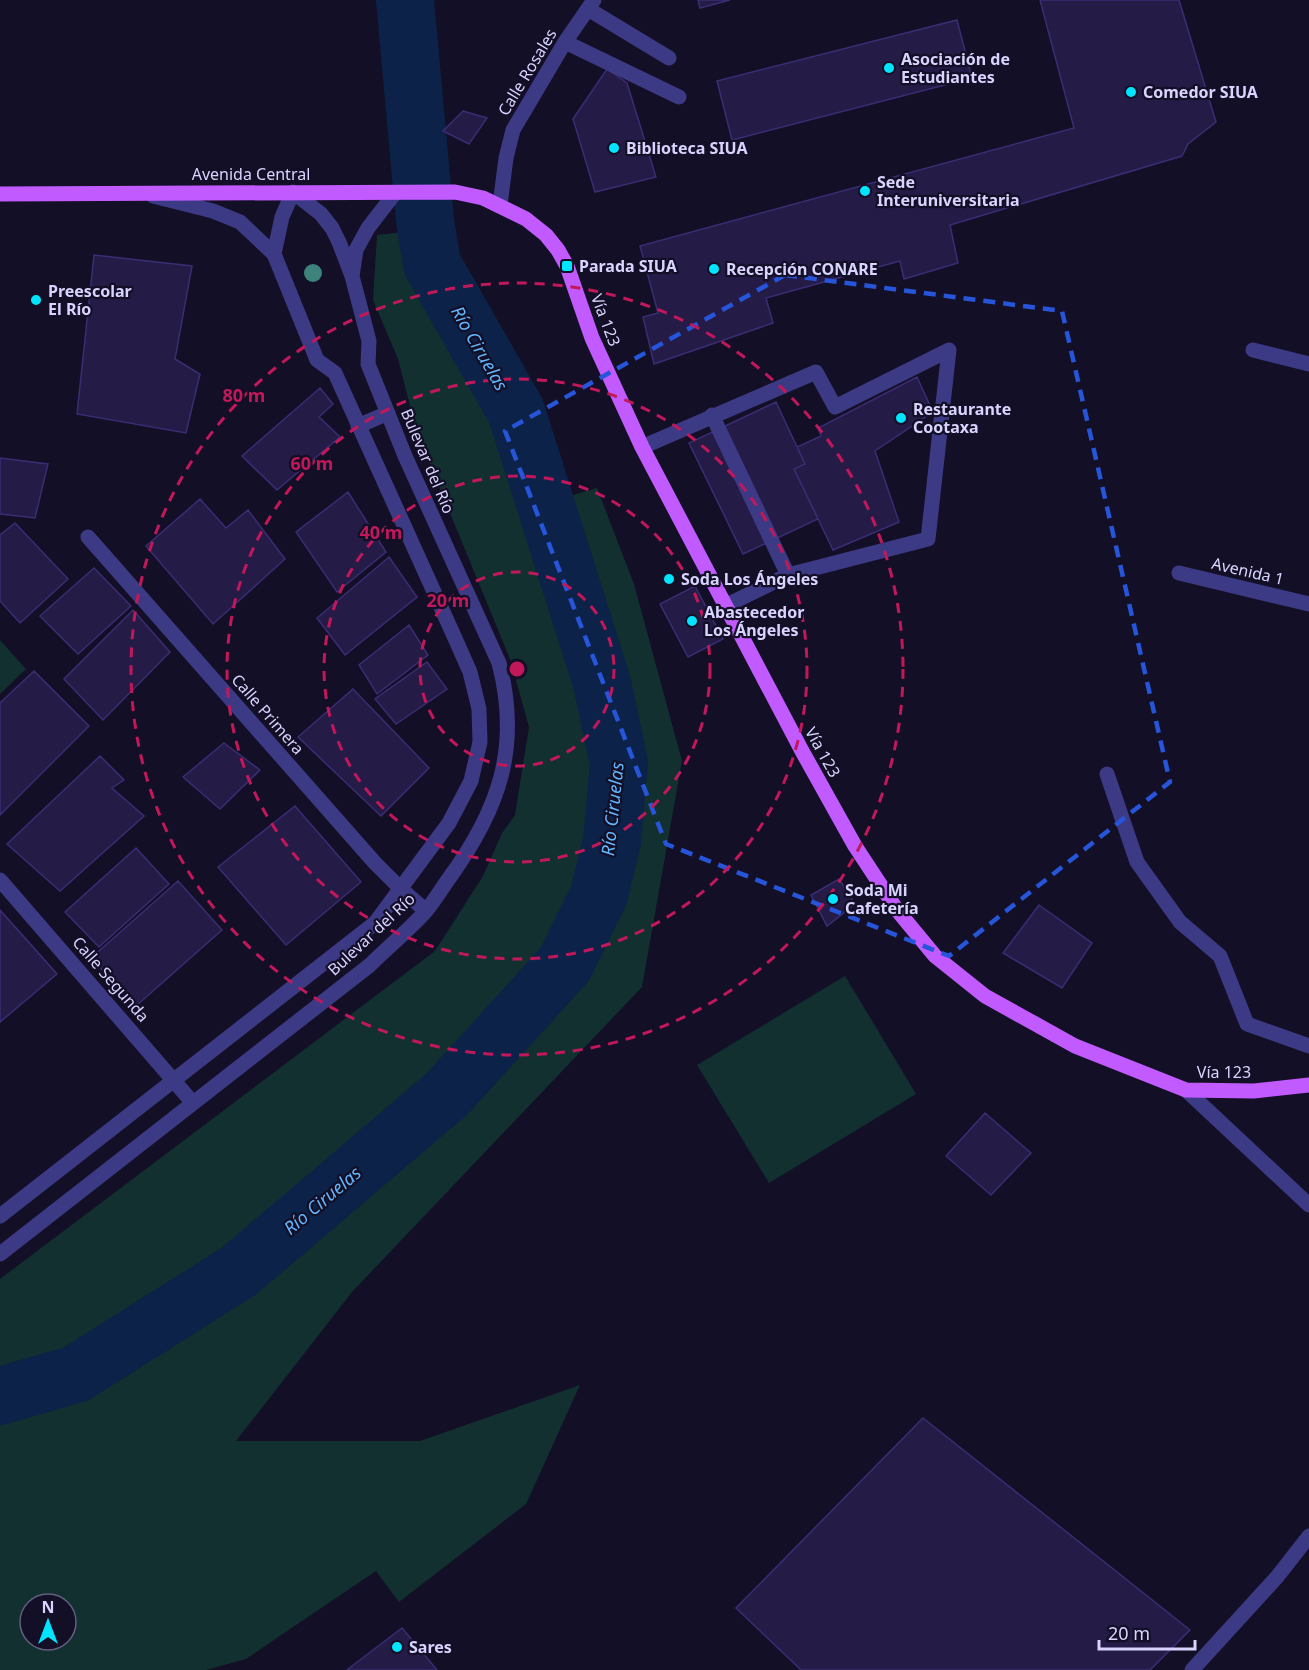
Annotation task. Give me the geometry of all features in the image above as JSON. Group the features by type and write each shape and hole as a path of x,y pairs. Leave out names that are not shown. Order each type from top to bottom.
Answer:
{"main road":[{"name":"Avenida Central","path":"0,194 455,192 483,198 500,205"},
{"name":"Vía 123","path":"500,205 526,219 558,250 567,266 592,338 642,447 802,751 855,846 897,910 935,956 985,996 1075,1046 1185,1090 1254,1091 1309,1085"}],"street":[{"name":"Calle Rosales","path":"500,205 506,158 513,130 565,42 591,4"},
{"path":"591,4 669,58"},
{"path":"565,42 679,97"},
{"path":"274,254 282,217 293,192"},
{"name":"Bulevar del Río","path":"0,1254 370,965 426,911 468,851 484,823 501,778 507,746 508,712 499,663 405,456 368,364 369,341 352,276 333,228 321,214 293,192"},
{"name":"Bulevar del Río","path":"0,1216 375,923 449,823 471,781 480,742 479,709 470,672 335,373 317,360 274,254 240,222 213,211 142,193"},
{"name":"Bulevar del Río","path":"352,276 356,250 369,228 400,193"},
{"path":"642,447 816,372 835,408 949,350 928,539 788,575 725,606"},
{"path":"1253,350 1309,364"},
{"path":"358,426 388,413"},
{"path":"712,416 788,575"},
{"name":"Calle Primera","path":"88,537 401,889 426,911"},
{"name":"Avenida 1","path":"1179,573 1309,604"},
{"path":"1107,774 1137,862 1180,922 1220,956 1247,1024 1309,1046"},
{"name":"Calle Segunda","path":"0,880 193,1103"},
{"path":"1185,1090 1309,1205"},
{"path":"1192,1670 1277,1577 1309,1536"}],"highlighted area":[{"path":"785,275 1062,311 1170,782 949,956 666,844 505,431"}],"green space":[{"path":"422,230 428,271 510,420 536,506 597,488 634,584 682,761 642,987 352,1292 236,1441 420,1441 580,1385 526,1504 399,1602 376,1571 246,1659 206,1670 0,1670 0,1279 435,951 483,876 502,833 515,815 529,727 510,659 417,433 398,359 373,300 377,235"},
{"path":"0,640 26,669 0,694"},
{"path":"845,976 916,1094 769,1183 697,1065"}],"building":[{"path":"698,0 730,0 700,8"},
{"path":"1040,0 1179,0 1216,122 1188,144 1182,156 950,225 958,263 904,279 900,261 766,298 773,323 654,364 643,317 658,313 640,246 1074,128"},
{"path":"957,20 972,78 732,140 717,81"},
{"name":"Biblioteca SIUA","path":"607,69 627,83 656,177 595,192 573,119"},
{"name":"Biblioteca SIUA","path":"607,69 627,83 656,177 595,192 573,119"},
{"path":"463,111 487,118 469,144 443,131"},
{"path":"94,255 192,266 175,359 200,374 186,433 77,414"},
{"path":"917,377 933,412 875,451 899,522 833,550 794,469 805,464 797,447 821,436 818,428"},
{"path":"320,388 333,404 319,417 340,437 277,490 242,456"},
{"path":"776,402 805,464 794,469 818,519 743,554 689,443"},
{"path":"0,458 48,464 35,518 0,514"},
{"path":"348,492 386,552 337,592 296,532"},
{"path":"200,499 226,528 248,510 285,559 213,624 146,546"},
{"path":"15,523 68,579 20,623 0,601 0,535"},
{"path":"389,557 417,597 345,655 317,618"},
{"path":"94,568 131,606 78,654 40,616"},
{"name":"Abastecedor Los Ángeles","path":"695,586 723,639 688,657 660,604"},
{"path":"133,610 170,652 103,720 64,679"},
{"path":"409,625 428,655 377,694 359,665"},
{"path":"427,662 447,689 396,724 375,699"},
{"path":"34,671 89,726 0,815 0,703"},
{"path":"353,689 429,768 381,816 298,737"},
{"path":"224,743 260,770 220,809 183,777"},
{"path":"100,756 124,780 112,788 144,816 60,891 7,844"},
{"path":"295,806 361,882 286,945 218,867"},
{"path":"136,848 169,884 99,947 65,912"},
{"name":"Soda Mi Cafetería","path":"839,879 855,904 827,926 811,895"},
{"path":"178,881 222,930 136,1006 91,958"},
{"path":"1039,905 1092,943 1062,988 1003,953"},
{"path":"0,910 57,974 0,1022"},
{"path":"985,1113 1031,1153 991,1195 946,1156"},
{"path":"923,1418 1190,1630 1150,1670 801,1670 736,1608"},
{"name":"Sares","path":"402,1628 437,1670 347,1670 352,1666"}],"waterway":[{"name":"Río Ciruelas","path":"0,1396 76,1374 239,1271 447,1094 565,964 599,895 612,841 619,763 602,683 516,411 432,264 425,221 405,0"}],"place":[{"name":"Asociación de Estudiantes","path":"889,68"},
{"name":"Comedor SIUA","path":"1131,92"},
{"name":"Biblioteca SIUA","path":"614,148"},
{"name":"Sede Interuniversitaria","path":"865,191"},
{"name":"Parada SIUA","path":"567,266"},
{"name":"Recepción CONARE","path":"714,269"},
{"name":"Preescolar El Río","path":"36,300"},
{"name":"Restaurante Cootaxa","path":"901,418"},
{"name":"Soda Los Ángeles","path":"669,579"},
{"name":"Abastecedor Los Ángeles","path":"692,621"},
{"name":"Soda Mi Cafetería","path":"833,899"},
{"name":"Sares","path":"397,1647"}]}
